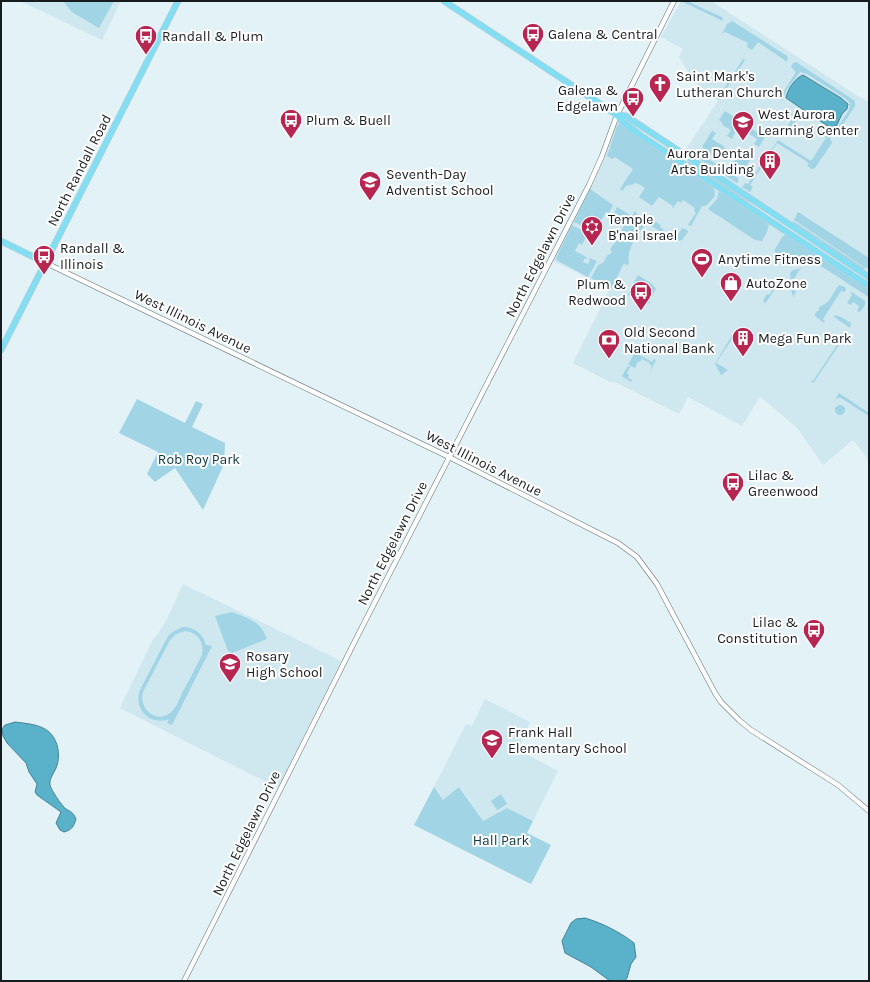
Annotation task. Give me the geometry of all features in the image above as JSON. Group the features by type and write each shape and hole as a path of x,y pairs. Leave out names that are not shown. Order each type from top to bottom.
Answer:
{"main road":[{"name":"North Randall Road","path":"1,350 178,1"},
{"path":"444,1 617,115 623,122 672,157 869,286"},
{"path":"617,115 626,116 868,276"},
{"path":"672,157 677,156 684,160 688,158"},
{"name":"West Illinois Avenue","path":"1,241 46,263"},
{"path":"831,260 842,264 861,276 868,276"}],"street":[{"name":"North Edgelawn Drive","path":"184,981 357,637 591,181 617,115 674,1"},
{"name":"West Illinois Avenue","path":"46,263 449,457 618,543 637,557 657,584 706,677 721,702 738,720 751,730 838,785 869,810"}],"shaded area":[{"path":"20,1 121,1 102,40"},
{"path":"681,1 711,1 869,102 869,274 684,152 718,101 694,81 679,57 683,49 661,37"},
{"path":"803,75 841,98 848,104 847,109 842,114 837,125 829,127 786,98 792,85"},
{"path":"617,121 869,288 869,465 866,456 853,440 823,465 798,429 760,397 742,426 688,397 679,414 573,363 610,289 553,261 606,154"},
{"name":"Rosary High School","path":"183,584 341,661 278,788 120,708 153,639 158,634 167,619"},
{"name":"Frank Hall Elementary School","path":"485,699 530,722 518,750 558,771 533,821 507,808 483,821 460,787 443,800 434,787 466,724 472,726"},
{"path":"15,722 43,728 52,735 55,740 58,751 58,763 50,781 50,785 59,801 73,814 76,819 71,829 64,832 60,830 56,823 61,812 37,795 35,792 37,784 29,772 26,763 7,743 3,736 2,729 5,725"},
{"path":"585,918 611,928 634,943 636,957 631,964 625,981 610,981 591,967 565,953 562,941 571,923 576,919"}],"green space":[{"path":"63,1 114,1 99,28 72,12"},
{"path":"681,1 689,2 722,17 723,21"},
{"path":"732,21 787,56 788,59 785,63 786,61 758,42 752,50 747,47 748,43 725,32 722,34 727,24"},
{"path":"743,59 745,60 719,100 714,96 716,94 720,95"},
{"path":"796,62 855,101 855,106 837,133 834,134 828,131 838,127 849,110 850,103 807,74 800,72 787,89 782,101 782,94 796,72 791,67 793,63"},
{"path":"725,111 742,122 734,132 735,133 732,139 727,136 731,130 722,125 723,123 719,120"},
{"path":"791,113 800,120 797,119 790,129 787,127 793,117"},
{"path":"620,123 714,188 715,196 706,206 702,206 691,226 688,225 696,213 694,211 695,208 683,200 681,203 678,201 672,208 673,206 659,197 652,206 639,197 645,188 639,184 635,183 626,186 622,191 620,189 633,169 615,157 612,159 607,156 617,126"},
{"path":"752,129 759,133 759,135 760,133 765,137 759,147 754,144 757,139 749,134"},
{"path":"712,131 716,133 712,139 725,147 719,156 714,156 702,147"},
{"path":"823,134 830,138 832,143 815,168 812,169 807,166 809,164 806,161 777,143 750,185 753,187 750,192 742,187 745,183 748,184 778,140 811,161 826,138"},
{"path":"699,153 738,178 738,182 737,183 697,158"},
{"path":"749,154 752,157 741,174 732,168 730,162 732,164 738,156 744,160"},
{"path":"685,162 689,162 749,202 729,191"},
{"path":"590,189 613,205 609,213 606,212 595,232 574,222"},
{"path":"719,191 769,224 763,241 755,240 708,209 717,199"},
{"path":"617,207 632,216 635,211 646,221 649,218 661,225 660,227 664,230 663,232 670,237 672,235 678,235 682,228 688,232 682,240 677,241 671,239 647,223 633,242 629,253 629,264 626,265 624,263 611,289 591,278 598,265 603,263 608,254 610,255 612,251 610,250 626,222 613,215"},
{"path":"798,212 869,258 869,266 867,268 864,267 794,220"},
{"path":"793,221 866,269 862,269 793,224"},
{"path":"572,225 591,235 589,238 586,237 582,245 579,243 575,251 588,258 585,258 583,262 588,264 590,260 589,258 597,261 588,277 556,260"},
{"path":"785,235 869,288 869,296 815,262 791,266 774,251 782,237"},
{"path":"802,268 792,282 794,283 793,289 796,292 793,296 790,273 793,270"},
{"path":"638,275 652,284 656,289 649,301 650,302 646,305 640,300 634,299 634,297 627,296"},
{"path":"778,282 779,283 763,307 765,303 763,301 767,294 769,295"},
{"path":"839,285 845,287 846,290 844,292 841,291 823,319 825,321 824,323 815,316 815,314 819,311 819,307 829,300"},
{"path":"850,291 865,301 865,305 860,312 857,311 859,306 853,302 851,305 847,303 852,295"},
{"path":"835,315 851,323 850,328 834,317"},
{"path":"732,335 734,336 716,363 728,370 721,375 715,364"},
{"path":"838,339 841,340 841,342 812,383 811,381 813,381 839,342"},
{"path":"636,350 638,351 638,354 652,362 654,359 656,360 649,374 652,366 649,364 650,363 642,359 640,362 638,361 635,368 628,365"},
{"path":"628,366 630,367 627,373 629,375 628,378 632,380 631,382 622,376"},
{"path":"839,393 869,413 869,416 841,398 837,398 833,404"},
{"name":"Rob Roy Park","path":"137,399 185,423 196,401 203,404 192,427 225,443 224,464 203,510 175,468 155,482 147,474 158,452 119,433"},
{"path":"838,405 842,405 845,410 842,415 838,415 835,412 835,408"},
{"path":"232,612 258,624 267,639 232,653 228,651 215,616"},
{"path":"183,627 191,628 201,634 206,645 212,646 172,725 167,723 169,719 162,721 155,720 145,714 141,709 138,697 140,690 168,636 174,631","holes":["185,631 193,633 199,638 203,650 202,655 175,708 168,715 162,717 151,714 144,705 142,699 143,692 170,640 176,634"]},
{"name":"Hall Park","path":"434,787 443,800 459,787 483,821 507,808 533,821 527,833 551,845 531,884 414,825"},
{"path":"501,794 507,804 497,810 491,801"}],"place":[{"name":"Galena & Central","path":"533,54"},
{"name":"Randall & Plum","path":"146,56"},
{"name":"Saint Mark's Lutheran Church","path":"660,104"},
{"name":"Galena & Edgelawn","path":"633,118"},
{"name":"Plum & Buell","path":"291,140"},
{"name":"West Aurora Learning Center","path":"743,142"},
{"name":"Aurora Dental Arts Building","path":"770,180"},
{"name":"Seventh-Day Adventist School","path":"370,202"},
{"name":"Temple B'nai Israel","path":"592,246"},
{"name":"Randall & Illinois","path":"44,276"},
{"name":"Anytime Fitness","path":"702,278"},
{"name":"AutoZone","path":"731,302"},
{"name":"Plum & Redwood","path":"641,312"},
{"name":"Mega Fun Park","path":"743,358"},
{"name":"Old Second National Bank","path":"609,360"},
{"name":"Lilac & Greenwood","path":"733,502"},
{"name":"Lilac & Constitution","path":"814,650"},
{"name":"Rosary High School","path":"230,684"},
{"name":"Frank Hall Elementary School","path":"492,760"}]}
